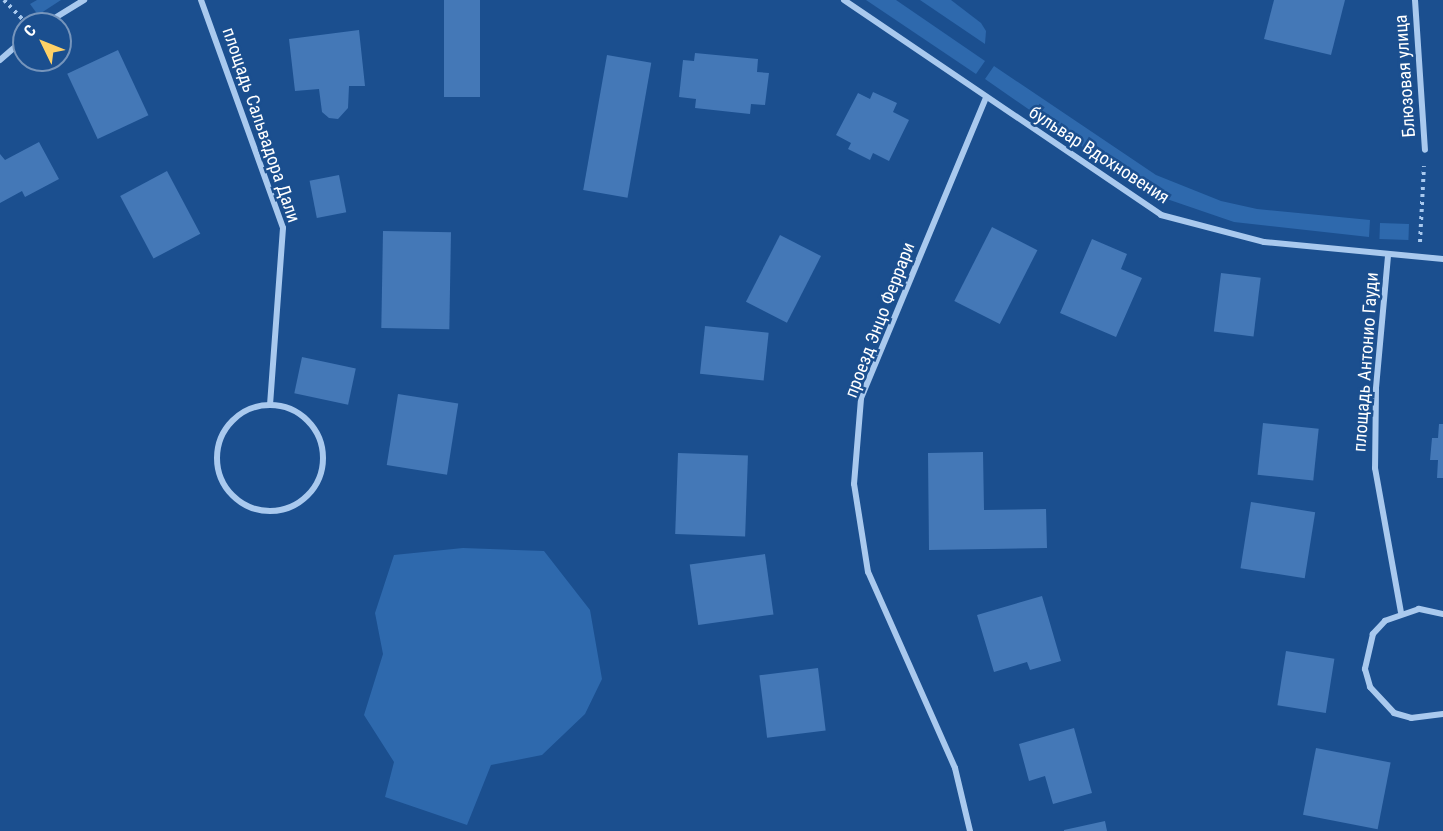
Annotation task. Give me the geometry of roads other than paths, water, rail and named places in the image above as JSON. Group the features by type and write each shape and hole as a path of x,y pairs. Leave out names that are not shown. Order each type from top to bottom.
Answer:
{"street":[{"path":"64,12 84,0"},
{"name":"площадь Сальвадора Дали","path":"201,0 283,228 270,405"},
{"name":"бульвар Вдохновения","path":"844,0 1161,215 1264,242 1388,256 1443,259"},
{"name":"Блюзовая улица","path":"1415,0 1425,150"},
{"path":"0,60 12,50"},
{"name":"проезд Энцо Феррари","path":"970,831 955,768 868,572 854,484 861,398 986,98"},
{"name":"площадь Антонио Гауди","path":"1388,256 1376,389 1375,468 1401,612"},
{"path":"270,405 296,412 310,423 320,439 323,457 312,490 285,510 268,512 251,508 224,487 216,454 230,422 244,411 270,405"},
{"path":"1443,614 1419,609 1401,612 1373,634 1366,651 1370,687 1394,713 1411,718 1443,714"}]}
